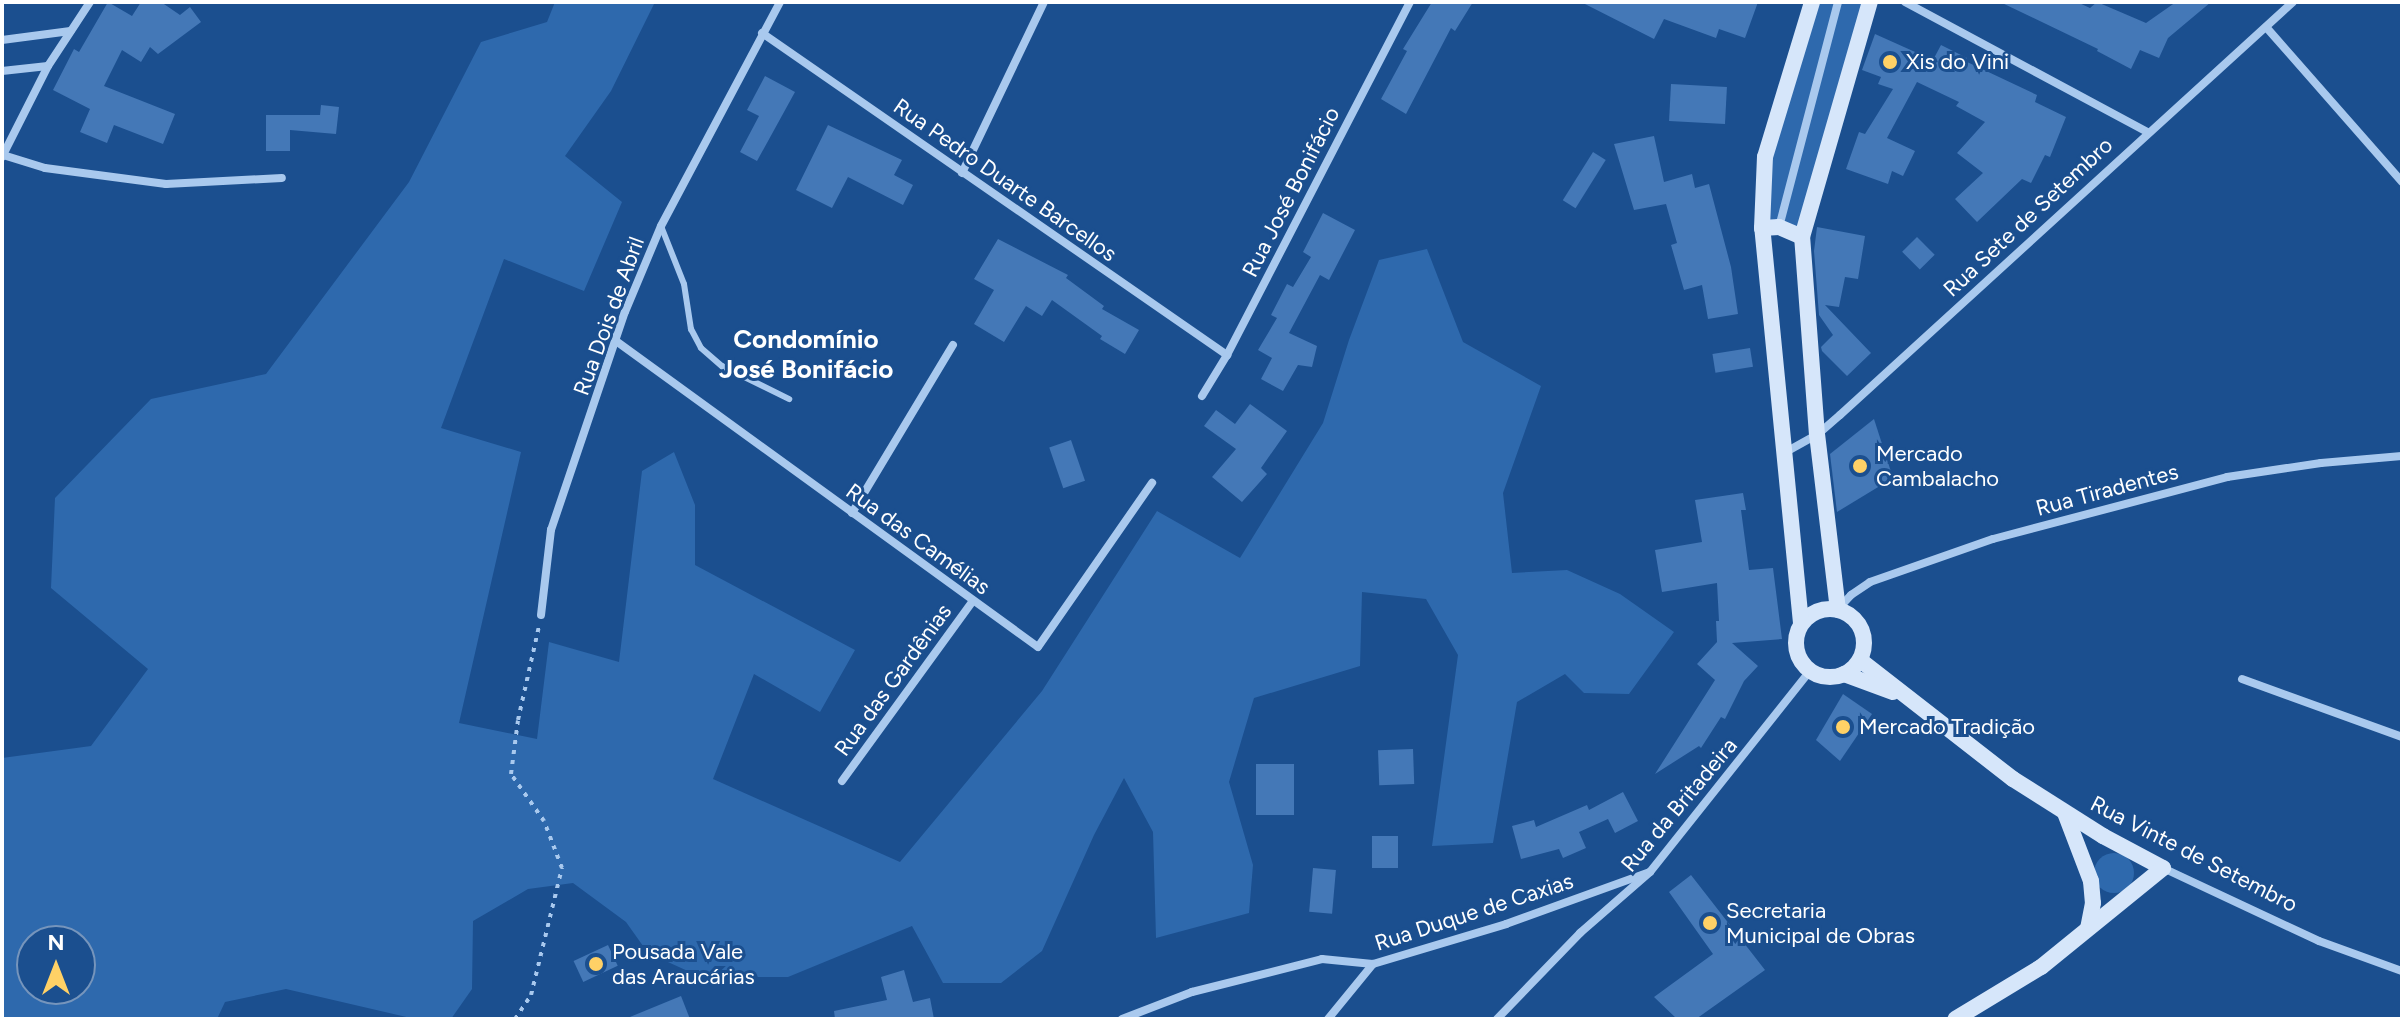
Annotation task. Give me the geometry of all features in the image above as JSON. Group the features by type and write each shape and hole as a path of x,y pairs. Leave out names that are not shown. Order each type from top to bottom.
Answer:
{"street":[{"path":"90,2 48,66 3,156 45,168 166,184 282,178"},
{"name":"Rua Dois de Abril","path":"541,615 551,530 616,341 661,226 780,2"},
{"path":"962,173 1044,2"},
{"name":"Rua José Bonifácio","path":"1202,396 1227,355 1410,2"},
{"path":"1801,623 1823,610 1838,610 1854,619 1861,628 1864,650 1860,660 1844,674 1823,676 1810,671 1798,655 1796,644 1801,623 1784,454 1765,157 1812,2"},
{"path":"1770,227 1838,2"},
{"path":"1838,610 1817,435 1802,237 1870,2"},
{"path":"1905,2 2147,132"},
{"name":"Rua Sete de Setembro","path":"1784,454 1817,435 2293,2"},
{"path":"2266,27 2402,182"},
{"path":"2,40 70,31"},
{"name":"Rua Pedro Duarte Barcellos","path":"762,33 1227,355"},
{"path":"2,71 48,66"},
{"path":"1770,227 1802,237"},
{"name":"Rua das Camélias","path":"616,341 1038,647 1152,483"},
{"path":"852,513 953,345"},
{"name":"Rua Tiradentes","path":"1838,610 1851,595 1870,582 2007,535 2227,477 2321,463 2402,456"},
{"name":"Rua das Gardênias","path":"842,781 973,601"},
{"name":"Rua Vinte de Setembro","path":"1860,660 2013,779 2163,868 2319,941 2402,971"},
{"name":"Rua da Britadeira","path":"1497,1019 1580,933 1650,872 1810,671"},
{"name":"Rua Vinte de Setembro","path":"1844,674 1902,695"},
{"path":"2242,679 2402,737"},
{"path":"2064,811 2091,881 2093,903 2088,928"},
{"path":"1955,1019 2041,967 2163,868"},
{"name":"Rua Duque de Caxias","path":"1122,1019 1192,992 1322,959 1373,964 1506,924 1650,872"},
{"path":"1328,1019 1373,964"}],"lane":[{"path":"661,226 684,284 691,329 701,348 722,366 789,399"}],"path":[{"path":"515,1019 531,995 562,868 544,821 511,774 518,720 541,615"}],"shaded area":[{"path":"555,2 655,2 611,91 565,156 622,202 584,291 504,259 441,428 521,452 459,723 537,739 549,642 619,662 642,471 674,452 695,505 695,565 855,650 820,712 754,674 713,779 900,862 1042,691 1157,511 1240,558 1323,423 1379,260 1427,249 1463,342 1541,386 1503,493 1512,573 1567,570 1620,594 1674,632 1629,694 1584,693 1565,674 1517,702 1493,843 1432,846 1458,655 1426,599 1362,592 1360,666 1254,698 1229,782 1253,865 1249,913 1156,938 1153,832 1124,778 1094,835 1042,951 1001,983 943,983 912,926 788,977 701,977 648,953 626,922 573,883 528,889 473,921 472,989 451,1019 415,1019 286,989 225,1002 217,1019 2,1019 2,758 91,746 148,669 51,588 55,498 151,399 266,374 409,182 481,42 547,22"},
{"path":"1812,2 1870,2 1802,237 1762,228 1765,157"},
{"path":"2114,853 2128,859 2134,873 2128,887 2114,893 2100,887 2094,873 2100,859"}],"building":[{"path":"108,2 132,16 141,2 161,2 180,15 190,7 201,22 158,54 150,47 141,62 122,50 104,86 175,114 163,144 114,125 107,143 80,132 90,109 53,90 74,49 79,52"},
{"path":"1432,2 1473,2 1455,31 1451,28 1406,114 1381,99 1407,51 1403,49"},
{"path":"1581,2 1758,2 1745,38 1719,29 1716,38 1664,19 1654,39"},
{"path":"2000,2 2077,2 2090,8 2097,2 2146,23 2176,2 2211,2 2168,38 2159,58 2140,50 2131,69 2098,49"},
{"path":"1875,34 1933,60 1941,45 1967,58 1965,61 2037,95 2035,102 2066,117 2050,157 2045,155 2031,183 2022,179 1977,222 1955,199 1983,173 1957,153 1985,122 1956,106 1959,102 1917,82 1887,138 1915,151 1903,176 1892,171 1888,184 1846,169 1859,132 1865,134 1893,89 1878,84 1881,77 1862,70"},
{"path":"765,76 795,92 757,161 740,152 759,116 747,110"},
{"path":"1671,84 1727,87 1725,124 1669,121"},
{"path":"321,105 339,107 336,134 290,130 290,151 266,151 266,115 320,115"},
{"path":"828,125 902,160 894,175 913,185 903,205 848,177 832,208 796,190"},
{"path":"1654,136 1664,182 1692,174 1695,188 1709,184 1731,267 1738,314 1708,319 1702,285 1684,290 1671,245 1677,243 1666,204 1634,210 1614,144"},
{"path":"1593,152 1606,160 1576,208 1563,200"},
{"path":"1323,213 1355,230 1329,280 1320,275 1289,333 1317,346 1312,367 1298,365 1283,391 1261,379 1272,358 1258,350 1277,318 1271,315 1287,284 1293,287 1311,257 1303,252"},
{"path":"1817,227 1865,236 1858,279 1845,277 1839,307 1825,305 1871,353 1847,376 1821,347 1833,335 1819,315 1814,251"},
{"path":"1917,237 1935,255 1920,270 1902,252"},
{"path":"998,239 1068,275 1066,278 1104,306 1102,309 1139,330 1125,354 1100,339 1102,336 1052,300 1042,316 1026,306 1004,342 974,324 994,290 974,279"},
{"path":"1750,348 1753,367 1715,373 1712,354"},
{"path":"1250,404 1287,431 1261,468 1267,474 1242,502 1212,477 1236,449 1204,426 1216,410 1235,424"},
{"name":"Mercado Cambalacho","path":"1874,419 1893,478 1837,512 1830,454"},
{"path":"1071,440 1085,481 1063,488 1049,447"},
{"path":"1743,493 1746,510 1741,510 1749,570 1773,568 1782,639 1732,643 1758,666 1744,681 1725,719 1721,717 1701,748 1699,746 1655,774 1715,680 1697,664 1717,642 1716,621 1719,621 1717,583 1662,592 1655,550 1702,542 1695,500"},
{"name":"Mercado Tradição","path":"1843,694 1872,714 1840,761 1816,740"},
{"path":"1413,749 1414,784 1379,785 1378,750"},
{"path":"1256,764 1294,764 1294,815 1256,815"},
{"path":"1623,792 1638,821 1615,833 1608,819 1579,832 1586,848 1563,858 1559,849 1521,859 1512,826 1534,820 1536,827 1587,805 1589,810"},
{"path":"1372,836 1398,836 1398,868 1372,868"},
{"path":"1313,868 1336,870 1332,914 1309,912"},
{"name":"Secretaria Municipal de Obras","path":"1691,875 1765,970 1696,1019 1677,1019 1654,997 1713,954 1669,892"},
{"name":"Pousada Vale das Araucárias","path":"608,945 618,966 583,982 574,961"},
{"path":"904,970 913,1002 930,998 934,1019 835,1019 834,1011 887,1000 881,977"},
{"path":"681,996 690,1019 625,1019"}],"place":[{"name":"Xis do Vini","path":"1890,62"},
{"name":"Mercado Cambalacho","path":"1860,466"},
{"name":"Mercado Tradição","path":"1843,727"},
{"name":"Secretaria Municipal de Obras","path":"1710,923"},
{"name":"Pousada Vale das Araucárias","path":"596,964"}],"district":[{"name":"Condomínio José Bonifácio","path":"806,355"}]}
